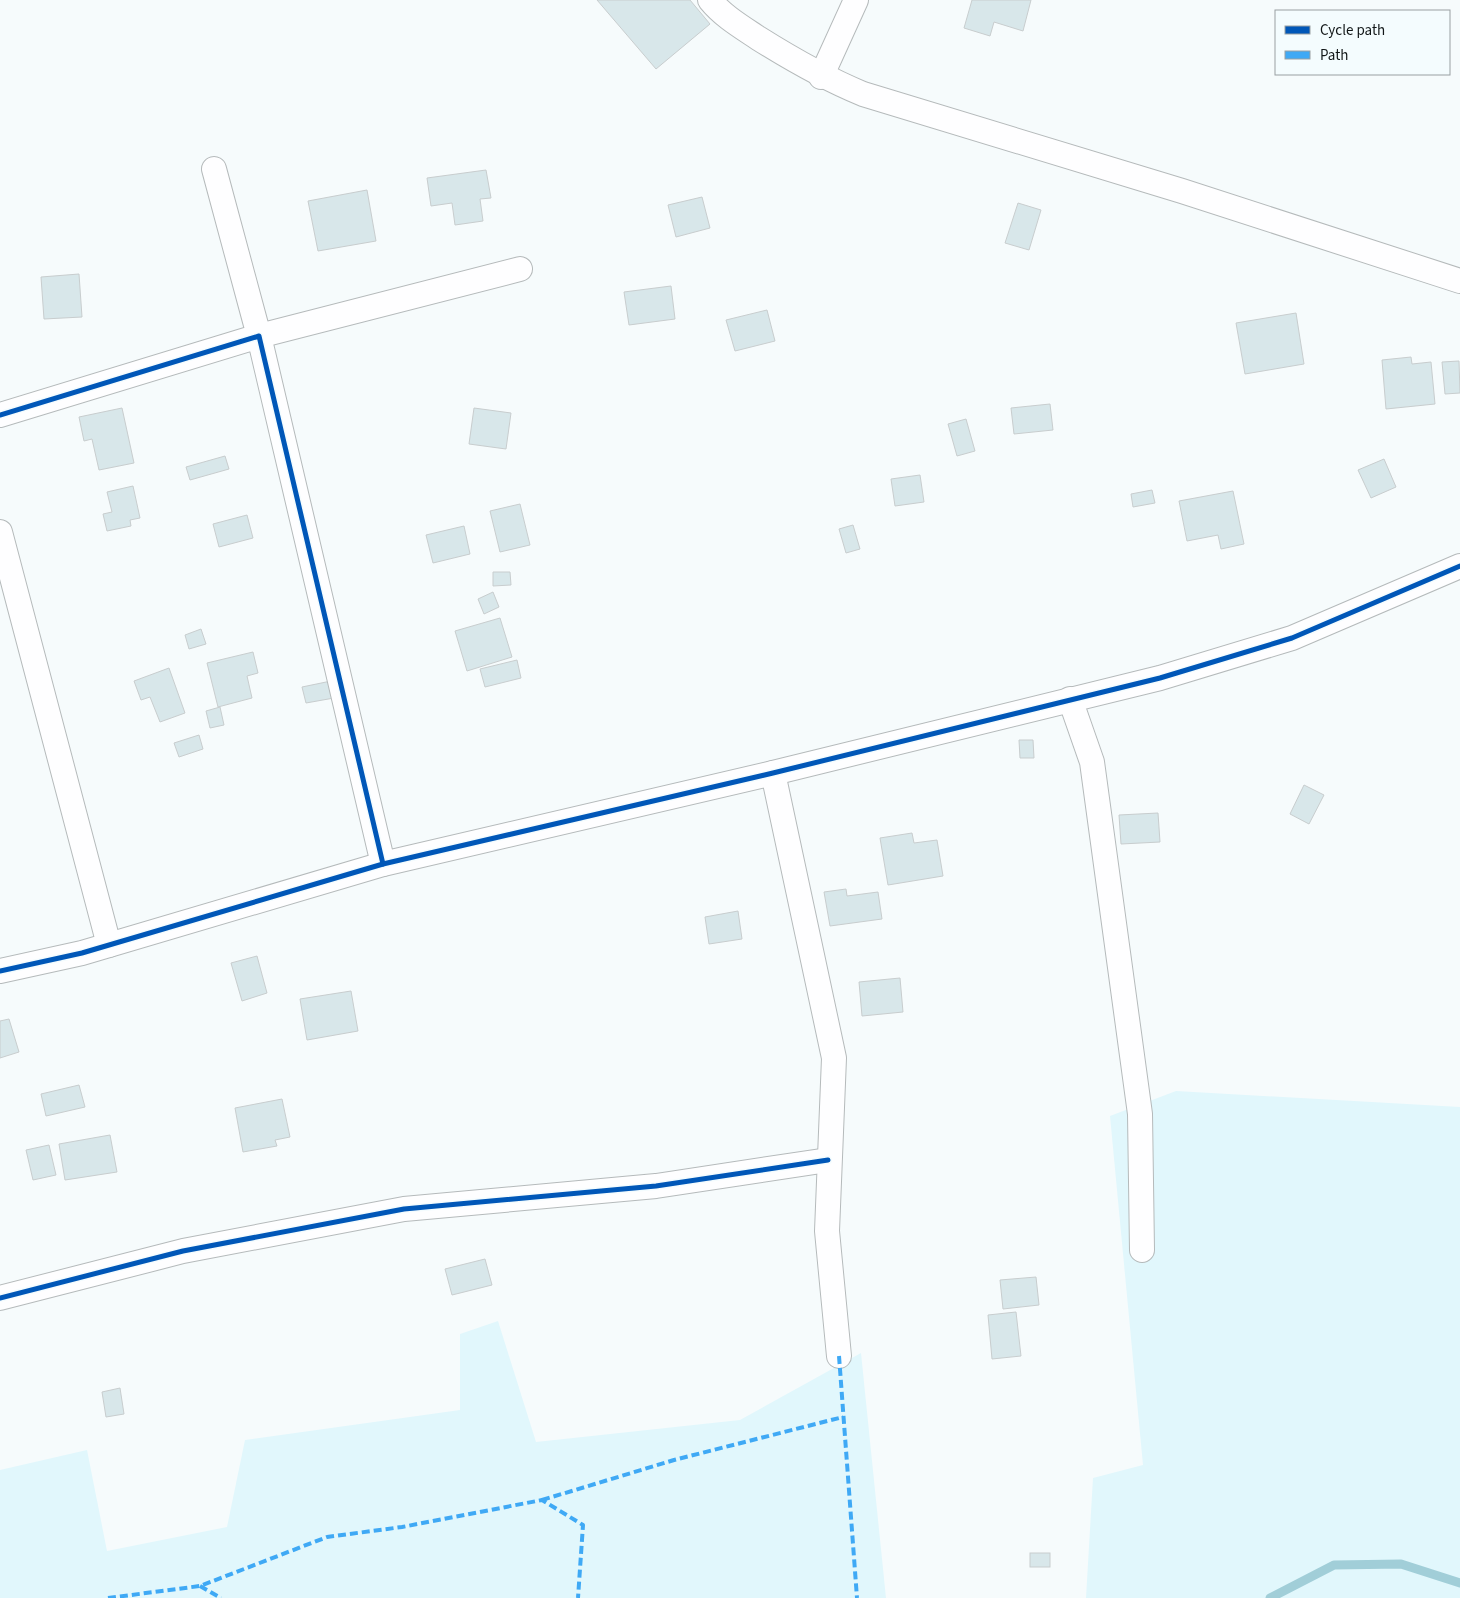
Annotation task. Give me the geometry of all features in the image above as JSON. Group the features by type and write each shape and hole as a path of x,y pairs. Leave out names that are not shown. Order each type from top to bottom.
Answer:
{"street":[{"path":"710,0 721,14 821,77 863,94 1182,191 1460,281"},
{"path":"821,77 856,0"},
{"path":"214,169 259,336 383,864"},
{"path":"0,415 259,336 520,270"},
{"path":"0,532 110,945"},
{"path":"0,971 110,945 383,864 773,773 1160,678 1292,638 1460,566"},
{"path":"1070,699 1092,762 1140,1114 1142,1250"},
{"path":"773,773 834,1058 828,1160 827,1231 839,1356"},
{"path":"0,1298 183,1251 404,1209 656,1186 828,1160"}],"shaded area":[{"path":"1176,1091 1460,1107 1460,1598 1086,1598 1093,1478 1143,1465 1110,1116"},
{"path":"498,1321 536,1442 740,1420 861,1353 886,1598 0,1598 0,1470 87,1450 107,1551 227,1527 245,1440 460,1410 460,1334"}],"building":[{"path":"597,0 690,0 710,24 656,69"},
{"path":"972,0 1031,0 1023,31 994,22 990,36 964,28"},
{"path":"486,170 491,198 480,199 483,221 455,225 452,203 431,206 427,178"},
{"path":"367,190 376,241 318,251 308,201"},
{"path":"702,197 710,228 676,237 668,205"},
{"path":"1018,203 1041,210 1029,250 1005,243"},
{"path":"79,274 82,317 44,319 41,277"},
{"path":"671,286 675,319 629,325 624,292"},
{"path":"767,310 775,341 735,351 726,320"},
{"path":"1296,313 1304,364 1245,374 1236,323"},
{"path":"1411,357 1412,364 1431,362 1435,404 1386,409 1382,360"},
{"path":"1459,361 1460,393 1445,394 1442,362"},
{"path":"1050,404 1053,430 1014,434 1011,408"},
{"path":"122,408 134,463 99,470 92,439 84,441 79,417"},
{"path":"474,408 511,413 506,449 469,444"},
{"path":"966,419 975,451 957,456 948,424"},
{"path":"225,456 229,469 190,480 186,467"},
{"path":"1384,459 1396,487 1371,498 1358,470"},
{"path":"920,475 924,502 895,506 891,479"},
{"path":"133,486 140,518 130,520 131,526 107,531 103,514 112,512 107,492"},
{"path":"1152,490 1155,503 1133,507 1131,494"},
{"path":"1233,491 1244,544 1221,549 1218,535 1187,541 1179,501"},
{"path":"520,504 530,545 500,552 490,511"},
{"path":"247,515 253,538 219,547 213,524"},
{"path":"853,525 860,549 846,553 839,529"},
{"path":"464,526 470,554 433,563 426,535"},
{"path":"493,572 510,572 511,585 493,586"},
{"path":"493,592 499,607 484,614 478,599"},
{"path":"500,618 512,657 467,671 455,631"},
{"path":"201,629 206,644 189,649 185,635"},
{"path":"253,652 258,673 247,676 252,698 218,707 207,663"},
{"path":"517,660 521,678 485,687 480,669"},
{"path":"169,668 185,713 160,722 150,697 141,700 134,681"},
{"path":"331,681 334,698 306,703 302,687"},
{"path":"220,707 224,725 210,728 206,711"},
{"path":"199,735 203,749 179,757 174,743"},
{"path":"1019,740 1033,740 1034,758 1020,758"},
{"path":"1304,785 1324,795 1309,824 1290,814"},
{"path":"1158,813 1160,842 1121,844 1119,815"},
{"path":"912,833 914,843 937,840 943,876 888,885 880,838"},
{"path":"846,889 847,896 878,892 882,919 830,926 824,892"},
{"path":"738,911 742,939 709,944 705,917"},
{"path":"257,956 267,993 242,1001 231,963"},
{"path":"900,978 903,1012 862,1016 859,982"},
{"path":"351,991 358,1031 307,1040 300,999"},
{"path":"9,1019 19,1052 0,1058 0,1021"},
{"path":"79,1085 85,1107 46,1116 41,1094"},
{"path":"282,1099 290,1137 275,1140 277,1146 243,1152 235,1108"},
{"path":"110,1135 117,1172 65,1180 59,1144"},
{"path":"49,1145 56,1175 33,1180 26,1150"},
{"path":"485,1259 492,1285 452,1295 445,1269"},
{"path":"1036,1277 1039,1305 1003,1309 1000,1280"},
{"path":"1016,1312 1021,1356 992,1359 988,1315"},
{"path":"120,1388 124,1414 106,1417 102,1392"},
{"path":"1030,1553 1050,1553 1050,1567 1030,1567"}],"waterway":[{"path":"1270,1598 1334,1565 1401,1564 1460,1583"}],"marked path":[{"path":"839,1356 857,1598"},
{"path":"542,1500 674,1460 843,1417"},
{"path":"108,1598 200,1586 327,1537 402,1527 542,1500 583,1525 578,1598"},
{"path":"200,1586 221,1598"}],"cycle path":[{"path":"0,415 259,336 383,864"},
{"path":"0,971 82,953 383,864 773,773 1160,678 1292,638 1460,566"},
{"path":"0,1298 183,1251 404,1209 656,1186 828,1160"}]}
